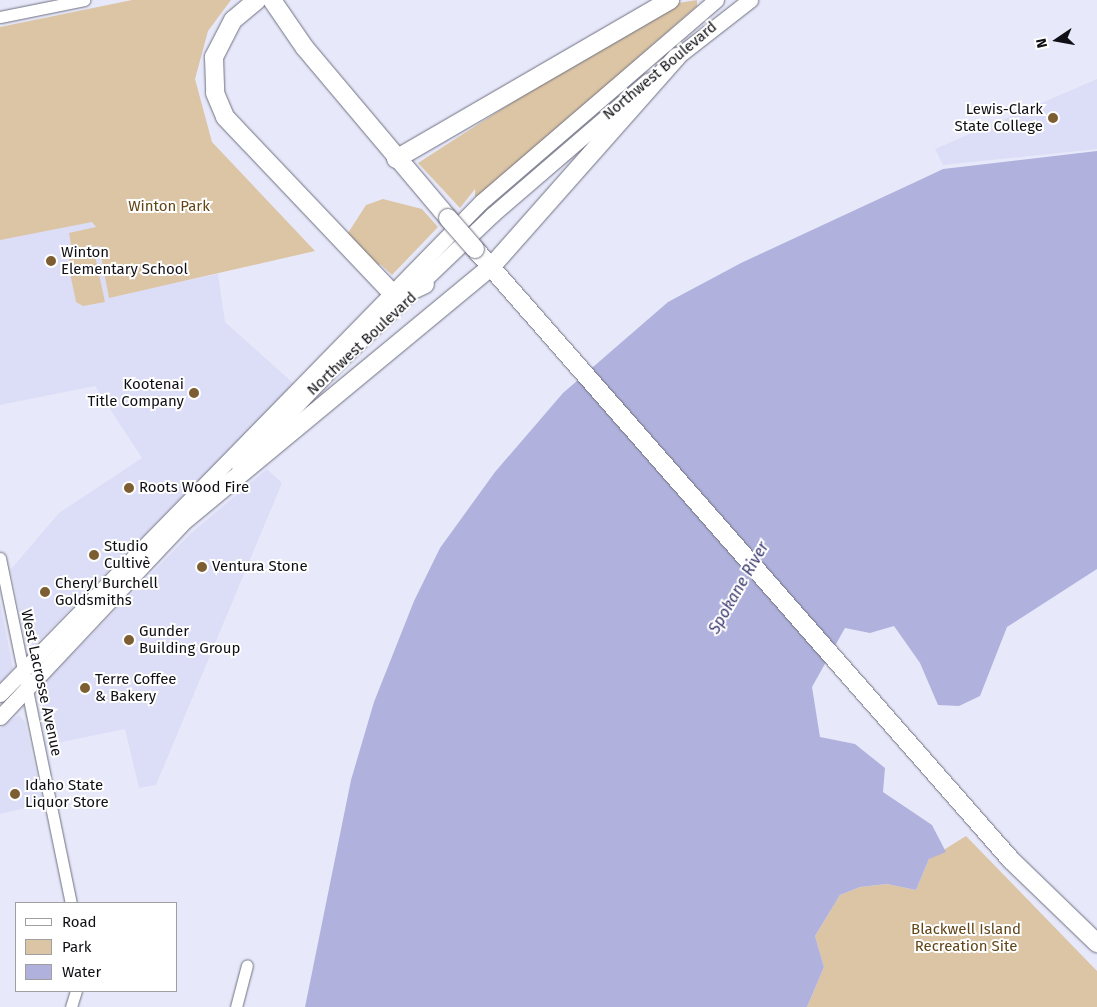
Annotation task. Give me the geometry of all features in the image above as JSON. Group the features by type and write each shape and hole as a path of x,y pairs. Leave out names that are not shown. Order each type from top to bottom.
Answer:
{"highway":[{"path":"257,0 234,20 218,45 213,79 222,110 237,134 391,292 404,294 425,284"},
{"path":"272,0 305,48 396,159 1011,860 1097,943"},
{"path":"396,159 670,0"},
{"path":"186,519 491,267 677,57"}],"main road":[{"name":"Northwest Boulevard","path":"0,694 391,292 522,161 716,0"},
{"name":"Northwest Boulevard","path":"0,717 186,519 333,367 425,284 542,170 677,57 750,0"}],"street":[{"path":"0,17 66,2 84,0"},
{"name":"West Lacrosse Avenue","path":"0,558 71,902"},
{"path":"236,1007 247,965"},
{"path":"71,1007 76,992"}],"shaded area":[{"name":"Lewis-Clark State College","path":"1097,79 1097,149 943,165 935,149"},
{"path":"0,97 96,227 109,297 218,274 225,322 294,384 34,646 25,638 11,569 59,513 142,458 95,386 0,405"},
{"path":"267,469 282,483 156,785 139,788 125,729 47,745 38,693 42,685 190,534"},
{"path":"0,602 13,668 0,684"},
{"path":"19,715 25,722 43,804 0,814 0,728"}],"green space":[{"name":"Winton Park","path":"132,0 231,0 208,31 195,79 212,142 315,251 109,298 99,246 72,251 69,233 96,227 92,222 0,240 0,27"},
{"path":"697,0 697,6 475,200 475,189 460,208 418,163 561,71 678,3"},
{"path":"383,199 422,209 438,227 392,275 380,264 377,267 348,233 366,205"},
{"path":"94,251 105,302 83,306 76,302 68,263 72,255"},
{"name":"Blackwell Island Recreation Site","path":"966,836 1097,971 1097,1007 807,1007 824,967 815,936 840,895 860,887 887,884 916,890 929,859"}],"water":[{"name":"Spokane River","path":"1097,151 1097,569 1007,627 980,696 959,706 938,705 920,663 894,626 870,633 845,628 812,687 820,737 855,744 885,768 883,792 932,825 946,852 929,859 916,890 887,884 860,887 840,895 815,936 824,967 807,1007 305,1007 351,780 374,702 414,601 440,548 495,472 563,393 668,302 741,263 943,169"}],"place":[{"name":"Lewis-Clark State College","path":"1053,118"},
{"name":"Winton Elementary School","path":"51,261"},
{"name":"Kootenai Title Company","path":"194,393"},
{"name":"Roots Wood Fire","path":"129,488"},
{"name":"Studio Cultivè","path":"94,555"},
{"name":"Ventura Stone","path":"202,567"},
{"name":"Cheryl Burchell Goldsmiths","path":"45,592"},
{"name":"Gunder Building Group","path":"129,640"},
{"name":"Terre Coffee & Bakery","path":"85,688"},
{"name":"Idaho State Liquor Store","path":"15,794"}]}
